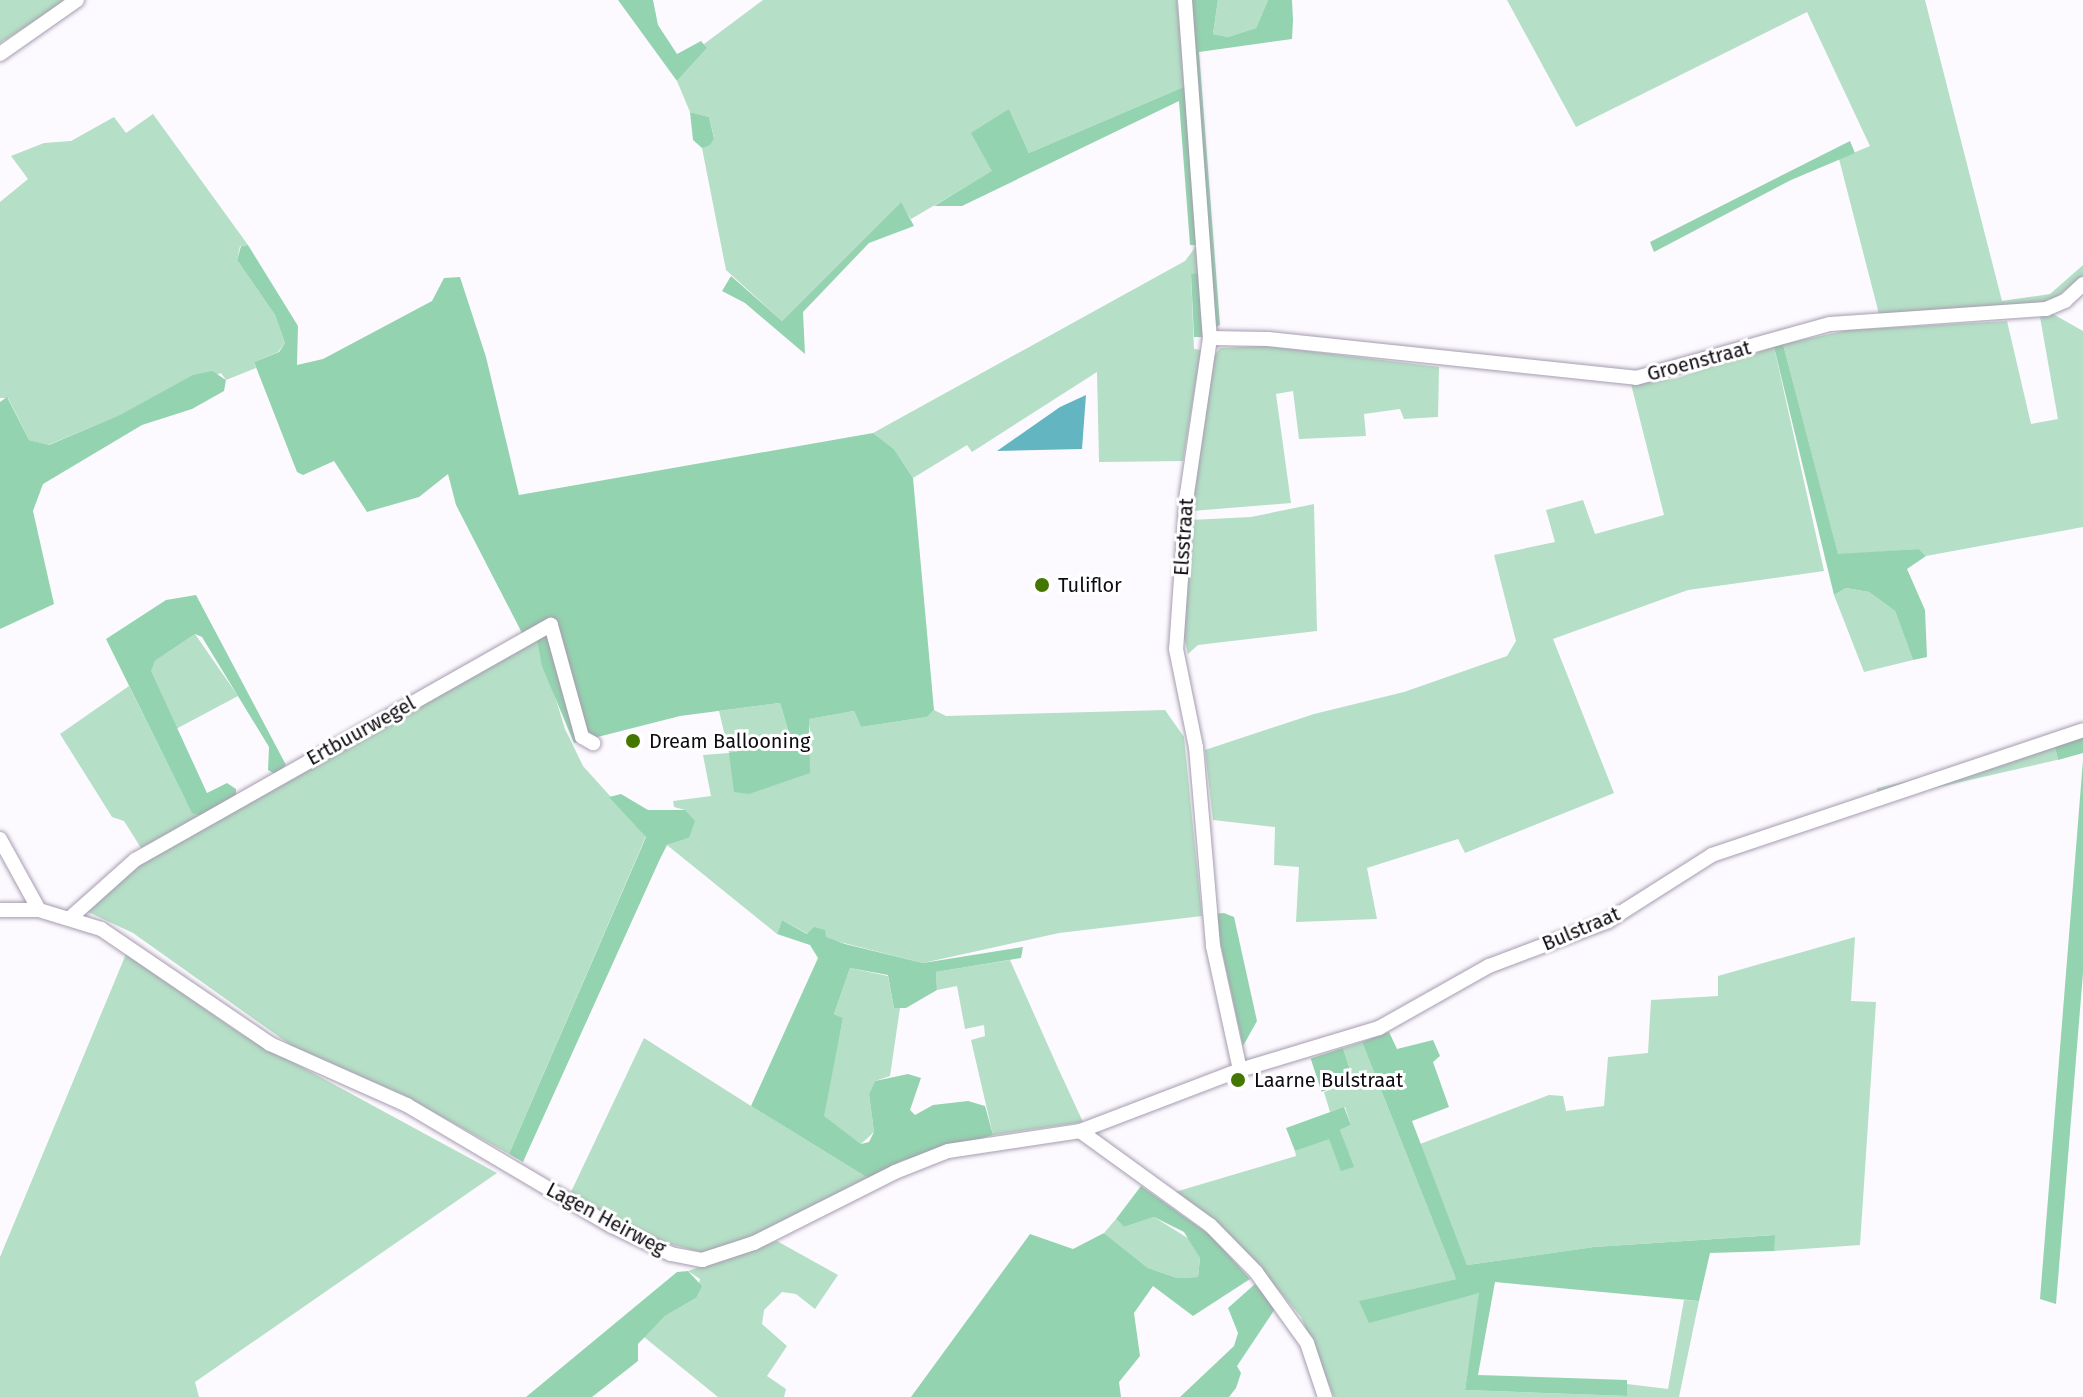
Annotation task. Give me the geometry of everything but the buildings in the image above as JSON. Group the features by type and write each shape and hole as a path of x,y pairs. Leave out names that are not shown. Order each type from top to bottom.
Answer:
{"street":[{"path":"0,54 77,0"},
{"name":"Elsstraat","path":"1185,0 1210,338 1187,493 1176,649 1196,747 1213,946 1240,1070"},
{"name":"Groenstraat","path":"1210,338 1268,339 1636,378 1830,324 2046,309 2074,295 2083,284"},
{"name":"Ertbuurwegel","path":"71,917 135,860 551,625 582,737 593,743"},
{"name":"Bulstraat","path":"1080,1131 1240,1070 1379,1028 1489,966 1608,921 1712,855 2083,730"},
{"path":"0,839 39,910"},
{"name":"Lagen Heirweg","path":"0,910 39,910 71,917 129,945 290,1056 407,1105 612,1226 671,1254 702,1260 754,1243 895,1172 948,1151 1080,1131"},
{"path":"1080,1131 1210,1225 1256,1272 1307,1343 1325,1397"}],"green space":[{"path":"0,0 68,0 0,43"},
{"path":"618,0 653,0 658,25 677,54 701,41 707,48 677,81"},
{"path":"763,0 1177,0 1186,86 1029,153 1009,109 993,171 911,219 900,203 782,321 726,270 702,148 714,137 709,117 690,112 677,81 706,49 704,44"},
{"path":"1191,0 1218,0 1213,34 1228,37 1256,28 1268,0 1292,0 1292,39 1199,52 1220,325 1213,328"},
{"path":"1218,0 1268,0 1256,28 1228,37 1213,34"},
{"path":"1507,0 1925,0 2002,301 2050,294 2083,265 2083,276 2050,302 1879,314 1839,159 1870,146 1807,12 1576,127"},
{"path":"1186,86 1197,245 1190,245 1179,101 962,206 934,206 992,171 971,133 1009,109 1029,153"},
{"path":"690,112 709,117 714,138 710,145 702,148 693,140"},
{"path":"153,114 248,245 240,246 237,260 275,315 285,343 278,352 254,362 256,368 226,380 221,373 48,445 29,440 8,398 0,398 0,202 28,179 11,156 44,143 71,141 114,117 126,133"},
{"path":"1850,141 1855,153 1791,180 1654,252 1650,242"},
{"path":"901,202 914,226 869,243 803,312 805,354 745,303 722,291 731,276 782,321"},
{"path":"248,245 298,326 297,365 323,359 432,301 444,278 460,277 486,357 519,495 873,433 894,449 913,478 934,710 927,717 861,727 854,711 809,719 810,773 749,794 734,792 729,753 791,740 780,703 680,716 574,743 542,666 537,639 522,633 456,505 448,474 419,497 367,512 334,461 303,475 297,472 254,362 279,352 285,343 275,315 237,260 241,246"},
{"path":"1197,245 1200,273 1191,275 1194,349 1201,350 1183,461 1099,462 1097,372 972,452 967,445 913,478 894,449 873,433 1185,261"},
{"path":"1200,273 1205,337 1194,337 1191,274"},
{"path":"2053,314 2083,331 2083,527 1926,556 1919,549 1838,555 1783,344 1848,330 2007,321 2031,424 2058,419 2040,317"},
{"path":"1783,344 1838,554 1919,549 1926,556 1907,569 1925,610 1927,657 1913,660 1895,611 1869,592 1846,588 1834,595 1774,347"},
{"path":"1265,346 1439,367 1438,417 1404,419 1400,409 1364,414 1366,436 1299,439 1293,391 1276,394 1291,503 1192,511 1214,356 1220,348"},
{"path":"1774,347 1824,571 1688,590 1553,639 1614,793 1465,853 1458,839 1367,868 1377,919 1296,922 1299,867 1274,865 1275,827 1213,820 1205,750 1314,714 1404,692 1507,656 1516,641 1494,555 1555,542 1546,510 1583,500 1595,534 1664,515 1631,384 1674,379"},
{"path":"212,371 226,380 224,391 192,409 142,425 43,484 33,511 54,604 0,629 0,402 7,397 29,440 49,445 122,414 193,375"},
{"path":"1314,504 1317,631 1198,645 1188,654 1183,633 1190,520 1251,517"},
{"path":"1846,588 1869,592 1895,611 1913,660 1864,672 1834,595"},
{"path":"196,595 286,765 275,774 268,770 269,747 202,637 195,634 155,661 151,671 207,793 227,783 236,789 236,796 203,816 192,813 106,639 166,600"},
{"path":"195,634 238,696 176,729 150,671 155,661"},
{"path":"537,639 565,729 583,766 646,836 509,1154 401,1094 292,1046 133,933 88,912 140,863"},
{"path":"129,686 186,801 203,816 141,848 124,821 112,817 60,734"},
{"path":"780,703 791,740 812,740 808,719 854,711 861,727 927,717 934,710 946,716 1165,710 1184,737 1202,916 1059,933 923,963 808,934 782,920 777,934 667,845 689,838 685,810 674,807 673,801 711,796 703,755 729,753 719,711"},
{"path":"2083,737 2083,753 2058,760 2055,747"},
{"path":"2055,747 2058,760 1880,801 1877,788"},
{"path":"2083,760 2083,973 2056,1304 2040,1299"},
{"path":"621,794 648,810 685,810 695,821 689,838 667,845 523,1162 509,1154 646,837 609,797"},
{"path":"1224,913 1234,917 1257,1021 1243,1046 1214,914"},
{"path":"782,920 807,934 814,927 825,930 826,937 845,944 923,963 1023,947 1021,958 936,972 937,990 906,1008 894,1008 888,975 850,968 834,1014 843,1018 824,1116 861,1144 869,1142 874,1132 869,1094 875,1081 908,1074 921,1078 910,1110 915,1115 933,1105 968,1101 985,1106 993,1135 901,1161 868,1178 751,1106 818,958 810,945 777,934"},
{"path":"1855,937 1851,1001 1876,1002 1860,1245 1774,1251 1774,1235 1594,1247 1467,1265 1420,1144 1549,1095 1563,1096 1566,1111 1604,1106 1608,1057 1648,1053 1651,1000 1718,996 1718,976"},
{"path":"126,954 241,1034 497,1173 195,1382 199,1397 0,1397 0,1257"},
{"path":"1010,960 1083,1122 993,1135 971,1040 985,1036 984,1025 965,1029 957,986 937,990 936,972"},
{"path":"850,968 888,976 894,1008 900,1008 890,1076 875,1081 869,1094 874,1132 861,1144 823,1116 843,1018 834,1014"},
{"path":"1389,1032 1397,1049 1433,1040 1440,1056 1433,1062 1449,1107 1412,1121 1467,1265 1594,1247 1775,1235 1774,1251 1710,1253 1699,1301 1495,1282 1478,1375 1627,1380 1627,1396 1465,1390 1479,1293 1369,1323 1359,1301 1456,1279 1362,1042"},
{"path":"644,1038 868,1178 767,1231 704,1253 658,1241 570,1194"},
{"path":"1362,1042 1456,1279 1360,1301 1480,1293 1465,1390 1627,1396 1627,1384 1668,1389 1684,1300 1699,1301 1679,1397 1334,1397 1301,1317 1270,1280 1175,1192 1296,1156 1295,1151 1329,1138 1353,1167 1340,1130 1351,1125 1345,1107 1330,1112 1324,1092 1354,1081 1343,1048"},
{"path":"1343,1048 1354,1081 1321,1092 1311,1059"},
{"path":"1344,1107 1351,1125 1340,1130 1354,1167 1341,1171 1329,1139 1295,1151 1286,1128"},
{"path":"1141,1186 1210,1235 1250,1279 1193,1316 1153,1286 1134,1313 1140,1356 1119,1382 1121,1397 911,1397 1030,1234 1073,1249 1104,1233 1148,1268 1177,1278 1198,1277 1200,1258 1184,1232 1154,1217 1124,1227 1116,1219"},
{"path":"1154,1217 1194,1242 1200,1258 1198,1277 1177,1278 1148,1268 1104,1233 1116,1219 1124,1227"},
{"path":"777,1241 838,1275 815,1309 796,1294 782,1292 764,1310 762,1324 787,1346 767,1376 786,1389 784,1397 718,1397 644,1337 665,1316 696,1298 700,1279 688,1271"},
{"path":"688,1271 702,1286 696,1298 665,1316 638,1344 638,1361 592,1397 526,1397 677,1272"},
{"path":"1255,1284 1275,1309 1237,1366 1241,1373 1236,1388 1229,1397 1180,1397 1234,1346 1238,1333 1228,1308"}],"water":[{"path":"1086,395 1082,449 997,451 1060,407"}],"place":[{"name":"Tuliflor","path":"1042,585"},
{"name":"Dream Ballooning","path":"633,741"},
{"name":"Laarne Bulstraat","path":"1238,1080"}]}
